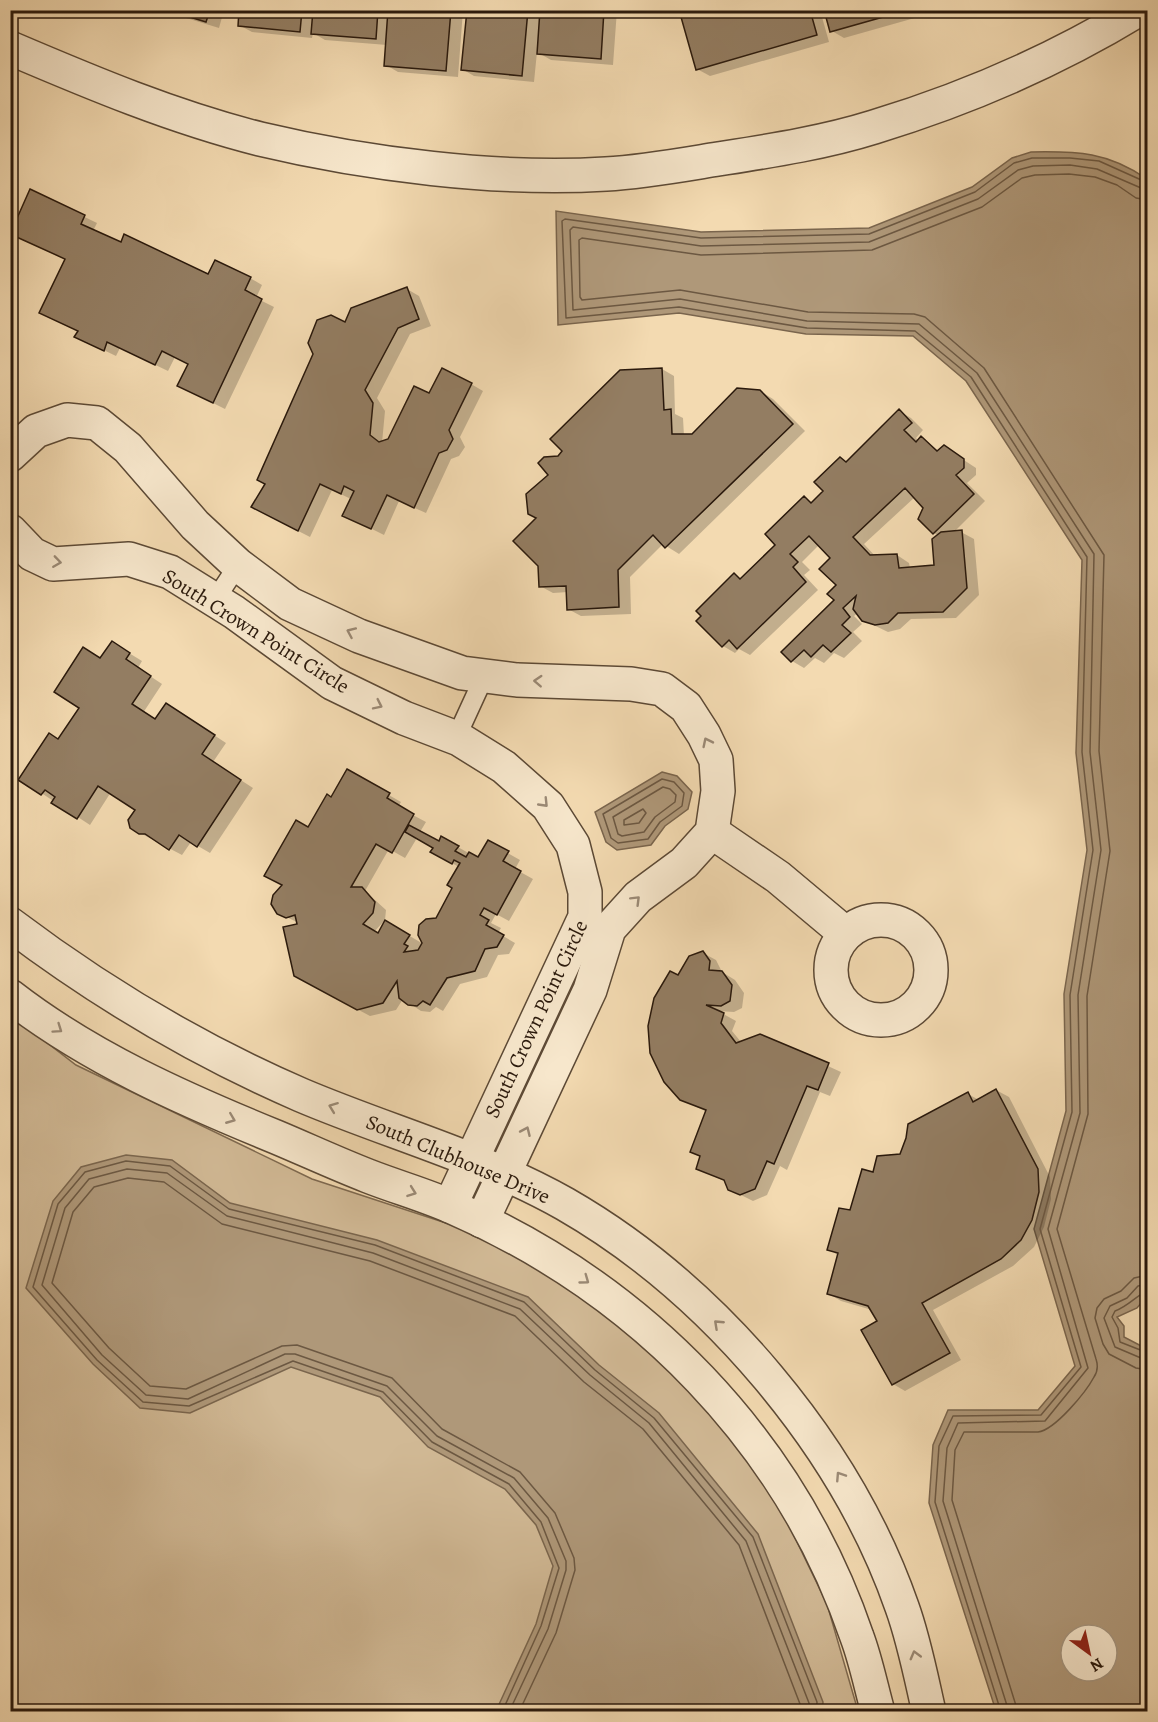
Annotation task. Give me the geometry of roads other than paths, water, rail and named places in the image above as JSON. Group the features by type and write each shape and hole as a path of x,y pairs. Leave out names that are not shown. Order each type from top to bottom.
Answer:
{"street":[{"path":"10,48 156,107 196,121 283,144 351,158 458,169 517,174 607,174 772,150 872,128 959,98 1044,62 1138,10"},
{"name":"South Crown Point Circle","path":"10,455 36,431 67,420 97,423 128,448 195,525 238,565 290,604 349,631 462,674 630,684 662,690 686,707 704,735 716,760 718,790 712,832 684,863 638,897 597,923 450,1206"},
{"name":"South Crown Point Circle","path":"10,531 32,554 53,564 129,559 170,572 215,600 332,683 404,718 456,738 504,767 548,806 573,845 585,892 597,923 590,990 482,1221"},
{"path":"712,832 778,877 846,934"},
{"name":"South Clubhouse Drive","path":"12,928 94,985 225,1059 301,1095 472,1160 564,1204 647,1261 733,1338 775,1384 812,1432 848,1489 878,1548 903,1608 929,1712"},
{"path":"10,996 75,1041 199,1106 368,1176 450,1206 542,1251 603,1293 658,1337 711,1389 749,1434 825,1558 857,1637 878,1712"}],"lane":[{"path":"215,600 238,565"},
{"path":"456,738 484,676"}],"water":[{"path":"1031,152 1078,153 1106,158 1147,179 1148,1295 1137,1308 1117,1317 1124,1326 1124,1337 1147,1349 1147,1711 996,1711 929,1503 933,1445 948,1410 1038,1410 1075,1366 1034,1229 1066,1111 1064,994 1087,850 1076,753 1082,560 966,381 913,336 806,334 679,313 558,325 556,211 701,232 869,228 972,187 1012,158"},
{"path":"662,772 677,776 692,792 688,809 665,826 651,845 617,850 606,842 595,812"},
{"path":"126,1155 172,1160 230,1203 377,1240 528,1297 599,1365 659,1413 758,1534 823,1702 822,1711 496,1711 536,1624 553,1566 536,1525 505,1489 428,1447 380,1397 291,1367 190,1413 140,1408 93,1364 26,1288 53,1201 81,1167"}]}
